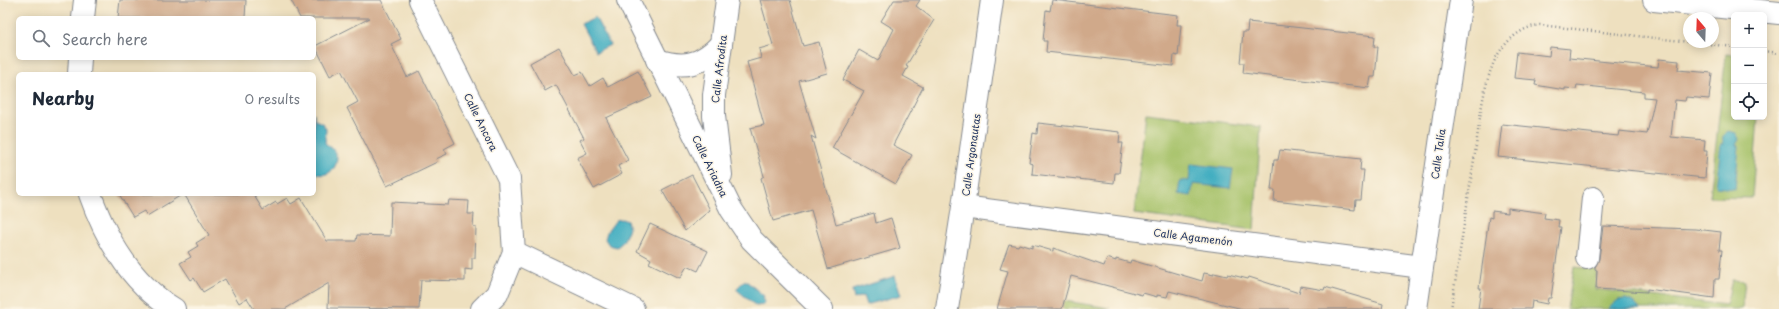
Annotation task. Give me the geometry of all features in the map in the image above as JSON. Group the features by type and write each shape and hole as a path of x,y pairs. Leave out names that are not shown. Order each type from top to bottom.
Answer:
{"street":[{"path":"83,16 85,0"},
{"name":"Calle Ancora","path":"420,0 509,179 514,252 497,294 482,309"},
{"name":"Calle Ariadna","path":"628,0 731,209 752,240 822,309"},
{"name":"Calle Afrodita","path":"727,0 714,95 714,116 721,178 731,209"},
{"name":"Calle Argonautas","path":"947,309 963,208 992,0"},
{"name":"Calle Talía","path":"1416,309 1461,0"},
{"path":"1654,0 1779,13"},
{"path":"658,60 671,64 685,65 699,61 712,54 721,44"},
{"path":"79,72 80,60"},
{"path":"91,196 98,218 118,253 139,281 174,309"},
{"path":"1587,258 1593,198"},
{"name":"Calle Agamenón","path":"963,208 1422,267"},
{"path":"514,252 633,309"},
{"path":"933,309 951,277"}],"path":[{"path":"1451,309 1482,105 1491,68 1500,51 1508,42 1517,34 1528,28 1540,26 1731,48"},
{"path":"1767,51 1779,53"}],"green space":[{"path":"1726,54 1731,55 1731,120 1758,120 1752,198 1710,197"},
{"path":"1146,113 1261,127 1254,230 1134,214"},
{"path":"1574,267 1597,269 1595,289 1726,305 1732,280 1745,281 1742,309 1567,309"},
{"path":"1057,300 1110,308 1055,309"}],"water":[{"path":"595,17 610,45 596,52 581,24"},
{"path":"316,120 322,123 326,129 325,143 333,149 337,157 337,162 330,172 327,174 316,173"},
{"path":"1729,131 1736,133 1739,139 1736,145 1739,146 1735,189 1716,187 1721,144 1724,144 1723,136"},
{"path":"1191,164 1233,169 1230,188 1193,184 1191,196 1178,194 1180,180 1189,181"},
{"path":"622,219 627,221 629,228 623,242 617,247 609,245 605,239 607,232 616,220"},
{"path":"895,276 901,295 866,305 863,296 854,299 852,290"},
{"path":"745,280 764,296 763,298 765,302 763,305 756,306 736,289"},
{"path":"1626,299 1633,302 1640,309 1608,309 1618,300"}],"building":[{"path":"120,0 246,0 245,16 118,16"},
{"path":"291,0 381,0 401,39 391,44 407,77 419,71 455,143 444,149 447,154 436,159 437,162 387,186 347,108 358,102 341,70 330,76 316,48 316,45 370,18 316,18 316,16 299,16"},
{"path":"760,0 790,0 803,46 819,42 827,73 799,81 816,139 811,136 836,224 874,213 876,223 891,218 900,248 828,269 811,210 773,221 761,178 764,176 750,128 764,125 747,62 761,58 759,49 773,45"},
{"path":"894,0 920,0 916,6 934,20 906,66 908,67 903,76 923,87 893,145 912,155 896,184 832,148 864,91 843,80 859,50 878,61 894,29 881,21"},
{"path":"1052,0 1178,15 1177,25 1181,25 1178,56 1174,55 1173,66 1046,52 1047,41 1043,41 1046,10 1050,11"},
{"path":"1248,22 1375,36 1374,47 1378,47 1375,77 1371,77 1369,88 1243,73 1244,63 1240,63 1243,32 1247,32"},
{"path":"559,47 575,75 582,72 590,86 603,78 608,87 638,71 652,97 606,118 628,160 618,166 622,174 594,189 577,158 587,153 580,140 584,138 556,85 545,91 530,63"},
{"path":"1550,47 1570,49 1569,58 1658,67 1659,59 1679,61 1678,70 1712,73 1709,99 1686,97 1685,101 1675,100 1671,137 1705,140 1704,151 1707,151 1705,178 1498,157 1502,124 1618,136 1619,131 1647,134 1655,98 1644,97 1644,92 1577,85 1576,89 1565,88 1565,90 1535,85 1536,80 1514,78 1517,52 1549,56"},
{"path":"1038,123 1120,132 1119,143 1123,143 1119,173 1115,173 1114,183 1032,174 1033,164 1029,163 1033,133 1037,134"},
{"path":"1280,150 1361,159 1360,170 1364,170 1361,200 1356,200 1355,210 1274,201 1275,190 1271,190 1274,160 1278,160"},
{"path":"692,175 710,210 685,231 662,190"},
{"path":"120,196 180,196 147,216 144,211 133,217"},
{"path":"185,196 254,196 263,210 276,202 277,204 287,198 291,204 301,198 327,241 356,241 357,235 390,236 391,202 448,205 449,200 469,201 468,214 474,214 473,226 476,227 475,258 472,258 472,270 465,269 465,281 421,280 419,309 328,308 329,283 285,309 254,309 247,298 239,303 225,279 203,292 194,278 191,280 180,263 191,257 188,252 198,246 196,243 209,235"},
{"path":"1508,208 1545,213 1544,218 1559,220 1558,227 1561,227 1551,298 1548,298 1547,304 1532,301 1531,309 1478,309 1481,288 1479,288 1489,217 1492,218 1492,211 1508,213"},
{"path":"650,224 708,251 698,271 687,266 680,278 649,263 651,259 637,251"},
{"path":"1603,226 1695,229 1721,232 1719,250 1722,250 1719,279 1715,279 1714,298 1647,289 1647,292 1596,289 1597,270 1595,270 1595,267 1599,259"},
{"path":"1009,244 1018,246 1019,244 1032,248 1032,245 1053,251 1053,248 1104,266 1107,258 1130,263 1131,260 1202,281 1204,273 1214,275 1214,273 1227,276 1228,274 1248,279 1249,277 1299,293 1301,286 1324,290 1325,287 1383,304 1382,309 1243,309 1169,291 1167,297 1157,295 1157,297 1143,293 1142,295 1071,276 1062,309 997,309 1008,271 1000,269"}]}
